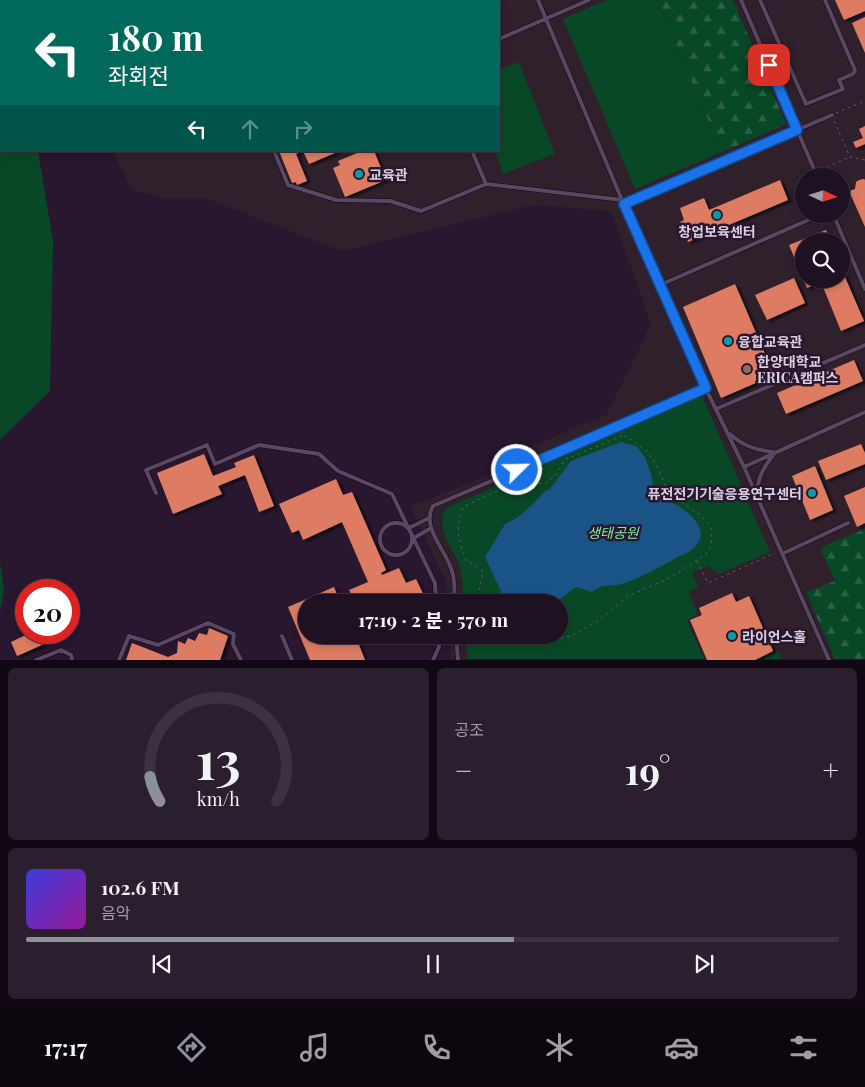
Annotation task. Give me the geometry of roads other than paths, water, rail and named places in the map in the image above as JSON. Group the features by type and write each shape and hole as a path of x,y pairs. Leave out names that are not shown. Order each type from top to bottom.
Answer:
{"lane":[{"path":"538,0 623,202 706,388 744,467 829,660"},
{"path":"500,39 589,0"},
{"path":"740,0 813,168"},
{"path":"760,0 806,104 843,89 839,80 853,74 855,70 824,0"},
{"path":"274,152 288,185 336,200 390,201 421,211 486,184 623,202 832,115"},
{"path":"472,152 486,184"},
{"path":"660,285 801,223"},
{"path":"837,223 865,289"},
{"path":"716,409 865,345"},
{"path":"454,594 453,574 429,523 429,512 433,506 706,388"},
{"path":"744,467 865,412"},
{"path":"727,432 740,443 752,449 775,452"},
{"path":"156,493 146,470 207,445 215,464 259,445 319,454 338,471 392,494 435,583 436,594"},
{"path":"758,499 758,481 775,452"},
{"path":"410,529 429,518"},
{"path":"398,522 410,529 412,542 410,547 402,554 392,555 383,548 380,538 384,528 388,525 398,522"},
{"path":"781,552 848,523"},
{"path":"414,538 432,528"},
{"path":"119,660 129,636 158,645 208,624 234,634 233,644 240,660"},
{"path":"282,636 292,660"},
{"path":"433,660 439,644"},
{"path":"457,644 458,660"},
{"path":"36,660 61,650 70,655 72,660"}],"water":[{"path":"621,442 636,446 645,457 651,474 655,497 673,503 691,516 697,523 700,532 699,540 693,549 632,580 617,585 602,586 592,592 576,587 567,594 502,594 485,557 505,524 517,518 545,491 550,489 571,461"}],"place":[{"name":"교육관","path":"359,174"},
{"name":"창업보육센터","path":"717,215"},
{"name":"융합교육관","path":"728,341"},
{"name":"한양대학교 ERICA캠퍼스","path":"747,369"},
{"name":"퓨전전기기술응용연구센터","path":"812,493"},
{"name":"라이언스홀","path":"732,636"}],"park label":[{"name":"생태공원","path":"613,532"}]}
